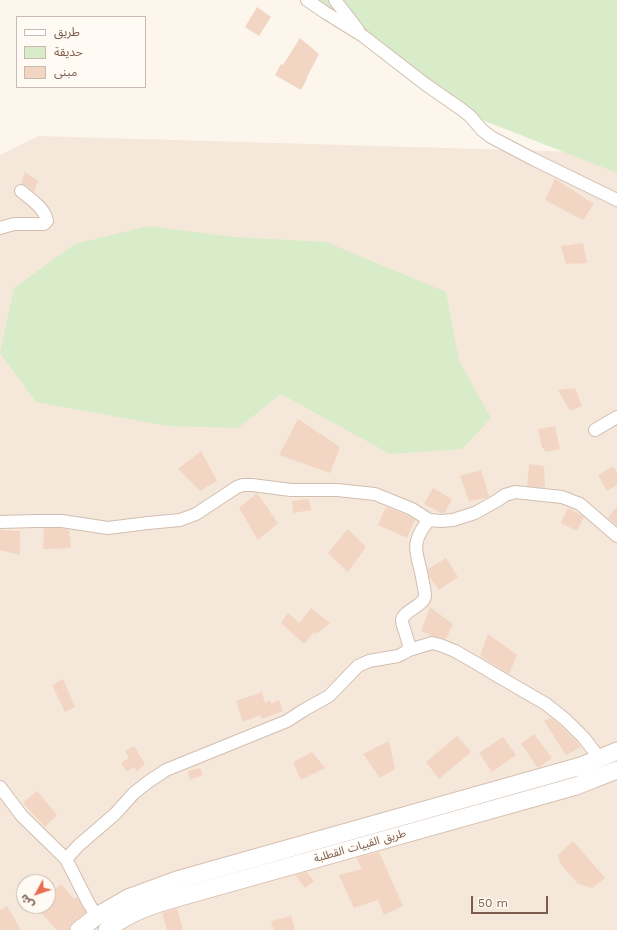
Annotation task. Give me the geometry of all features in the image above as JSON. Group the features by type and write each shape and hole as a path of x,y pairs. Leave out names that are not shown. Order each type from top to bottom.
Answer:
{"main road":[{"path":"148,898 177,880 581,766 617,751"},
{"name":"طريق القبيات القطلبة","path":"79,930 102,923 119,921 132,914 148,898 173,898 576,786 617,770"}],"street":[{"path":"307,0 362,36 425,84 461,109 491,137 617,200"},
{"path":"335,0 362,36"},
{"path":"0,228 14,224 44,224 46,221 45,215 42,211 21,191"},
{"path":"595,430 617,417"},
{"path":"0,522 62,521 108,528 180,520 196,514 237,487 252,485 291,490 337,490 375,494 412,509 429,520 441,521 454,520 475,513 505,495 515,492 562,497 577,502 617,536"},
{"path":"409,650 402,621 404,615 422,601 425,596 416,545 419,534 429,520"},
{"path":"66,859 79,845 115,814 134,794 166,770 287,721 329,696 358,666 369,661 398,656 409,650 432,643 455,651 546,704 566,720 584,738 600,758"},
{"path":"0,788 22,816 66,859 102,923"}],"shaded area":[{"path":"39,136 617,153 617,930 0,930 0,155"}],"green space":[{"path":"313,0 617,0 617,173 467,114"},
{"path":"148,226 234,237 326,242 446,292 459,361 491,418 462,449 390,454 281,394 238,428 168,426 36,402 0,353 14,288 75,244"}],"building":[{"path":"257,7 271,17 259,36 245,27"},
{"path":"300,38 319,54 301,90 275,75"},
{"path":"25,172 38,181 34,192 26,185 21,184"},
{"path":"555,179 594,204 583,220 545,200"},
{"path":"583,243 587,263 566,264 561,246"},
{"path":"575,388 582,406 570,411 558,390"},
{"path":"298,419 340,447 330,473 279,455"},
{"path":"555,426 560,449 545,452 544,448 542,448 538,429"},
{"path":"201,451 217,481 200,491 178,469"},
{"path":"529,464 544,466 545,488 527,486"},
{"path":"613,466 617,472 617,485 607,491 598,475"},
{"path":"481,470 489,496 486,498 469,501 460,476"},
{"path":"433,488 452,499 445,513 441,513 424,504"},
{"path":"257,493 278,523 258,540 239,508"},
{"path":"309,499 311,510 293,513 292,501"},
{"path":"617,506 617,526 608,518"},
{"path":"386,507 415,520 407,538 378,525"},
{"path":"568,508 584,517 577,531 561,523"},
{"path":"44,528 61,528 69,530 71,548 43,549"},
{"path":"348,529 366,547 348,572 328,553"},
{"path":"0,530 20,531 20,555 0,550"},
{"path":"446,558 458,577 439,590 429,576 428,569"},
{"path":"430,607 453,624 446,639 432,636 421,631"},
{"path":"311,608 330,623 316,634 314,632 304,644 281,623 288,613 299,623"},
{"path":"488,634 517,655 509,674 480,656"},
{"path":"63,679 75,707 65,712 52,685"},
{"path":"262,692 265,703 270,700 271,704 279,700 283,711 262,719 260,715 243,722 236,701"},
{"path":"551,718 581,747 566,755 544,721"},
{"path":"534,734 552,758 538,768 521,744"},
{"path":"457,736 471,752 439,779 426,762"},
{"path":"503,737 516,755 492,772 479,753"},
{"path":"389,741 395,769 380,778 363,754"},
{"path":"134,746 145,764 137,771 134,767 127,772 121,763 129,758 125,751"},
{"path":"312,752 325,768 301,780 293,762"},
{"path":"200,768 203,775 190,780 188,771"},
{"path":"37,791 57,815 45,827 23,803"},
{"path":"573,841 605,878 592,888 578,884 560,863 558,855"},
{"path":"379,852 403,906 384,915 378,900 354,908 339,875 362,869 356,858"},
{"path":"307,872 314,881 305,888 295,875"},
{"path":"61,884 74,899 77,897 86,912 73,922 69,930 57,930 42,914 56,914 56,889"},
{"path":"7,906 21,930 0,930 0,910"},
{"path":"177,908 183,930 167,930 162,913"},
{"path":"291,916 295,930 274,930 271,921"}]}
